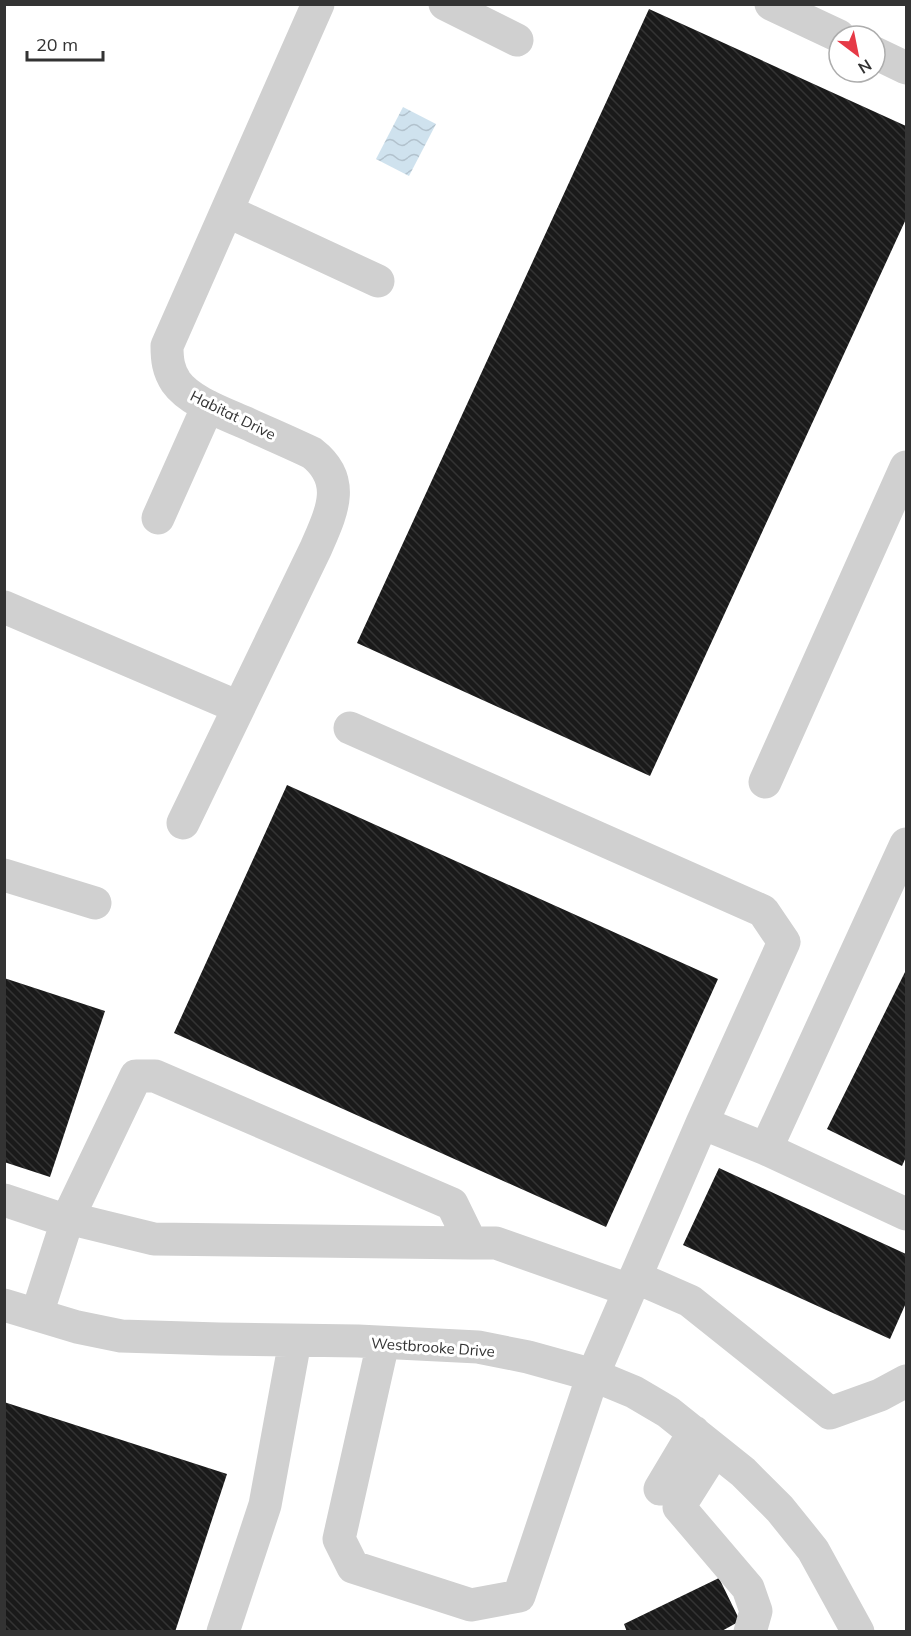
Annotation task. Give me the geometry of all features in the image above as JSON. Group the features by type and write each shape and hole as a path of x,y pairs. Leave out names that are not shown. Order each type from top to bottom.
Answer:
{"street":[{"name":"Habitat Drive","path":"183,823 329,518 334,491 333,480 322,461 312,453 208,406 186,392 177,382 167,359 167,346 318,4"},
{"path":"445,4 517,40"},
{"path":"771,4 827,30"},
{"path":"887,59 906,68"},
{"path":"226,211 378,280"},
{"path":"158,518 208,406"},
{"path":"765,782 906,467"},
{"path":"4,607 238,707"},
{"path":"350,728 763,911 784,942 702,1123 593,1375 519,1596 471,1605 353,1567 339,1539 383,1343"},
{"path":"766,1149 906,844"},
{"path":"4,875 95,903"},
{"path":"37,1314 69,1218 136,1076 154,1076 452,1204 471,1243"},
{"path":"702,1123 766,1149 906,1214"},
{"path":"4,1200 61,1219 69,1218 154,1239 496,1243 690,1301 830,1413 880,1395 906,1381"},
{"name":"Westbrooke Drive","path":"4,1305 77,1327 121,1336 478,1347 528,1357 593,1375 634,1392 668,1412 743,1472 773,1502 806,1542 858,1632"},
{"path":"223,1632 265,1505 295,1341"},
{"path":"660,1489 705,1441"},
{"path":"705,1441 679,1507 748,1588 756,1611 750,1632"}],"water":[{"path":"403,107 436,124 409,176 376,159"}],"building":[{"path":"649,9 906,126 906,219 650,776 357,643"},
{"path":"287,785 718,979 606,1227 174,1033"},
{"path":"906,970 906,1157 902,1166 827,1129"},
{"path":"4,978 105,1011 50,1177 4,1162"},
{"path":"719,1168 906,1254 906,1303 890,1339 683,1245"},
{"path":"4,1402 227,1474 175,1632 4,1632"},
{"path":"719,1578 740,1621 720,1632 627,1632 624,1624"}]}
